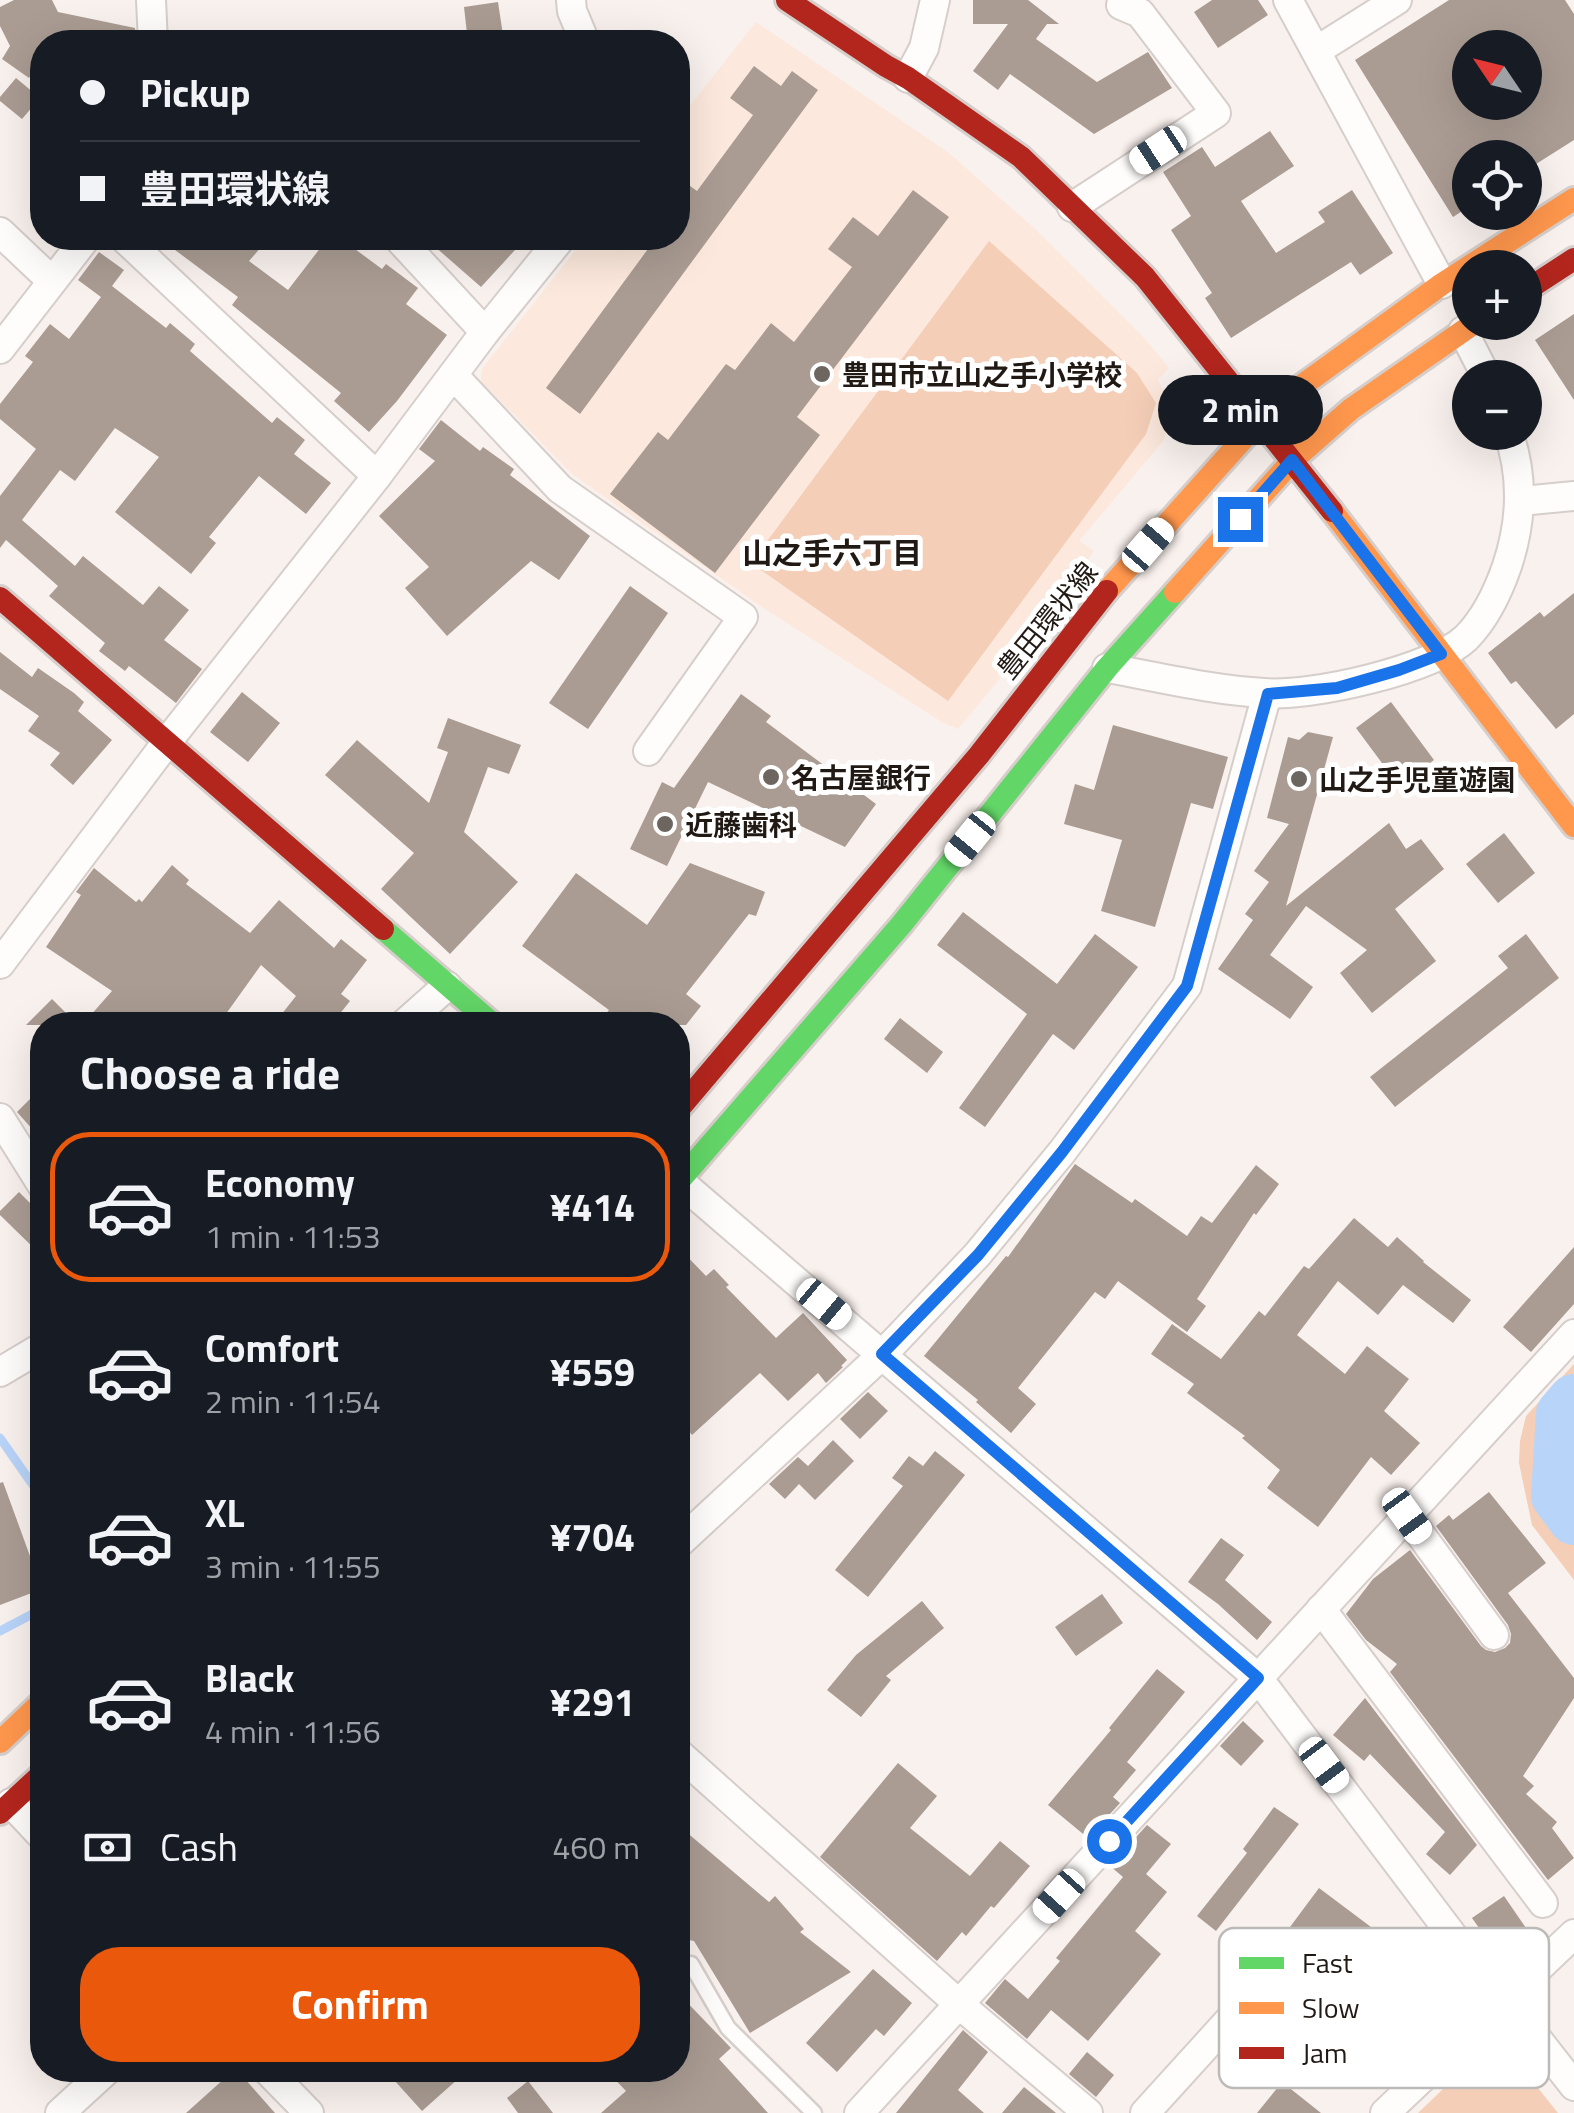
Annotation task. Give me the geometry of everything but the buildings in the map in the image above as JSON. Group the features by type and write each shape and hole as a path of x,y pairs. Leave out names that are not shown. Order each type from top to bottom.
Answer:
{"main road":[{"path":"787,0 1021,157 1145,277 1261,419 1574,826"},
{"name":"豊田環状線","path":"690,1096 979,755 1100,599 1261,419 1442,284 1574,199"},
{"path":"1542,280 1574,260"},
{"path":"690,1167 902,925 1106,668 1292,460 1351,409 1452,339"},
{"path":"0,598 478,1012"},
{"path":"0,1742 30,1713"},
{"path":"6,1808 30,1785"}],"street":[{"path":"151,0 152,30"},
{"path":"571,0 580,30"},
{"path":"908,78 924,48 935,0"},
{"path":"1288,0 1442,284"},
{"path":"1316,51 1397,0"},
{"path":"1072,207 1216,113 1140,13 1122,5"},
{"path":"0,232 52,281"},
{"path":"0,349 77,250"},
{"path":"137,250 377,476"},
{"path":"409,250 485,332"},
{"path":"0,964 167,742 551,250"},
{"path":"453,375 560,489 742,616 648,751"},
{"path":"1106,668 1268,694 1337,688 1441,654 1464,640 1482,619 1512,552 1521,501 1515,450"},
{"path":"1521,501 1574,496"},
{"path":"690,1533 882,1354 978,1255 1062,1152 1187,986 1268,694"},
{"path":"418,1012 447,986"},
{"path":"0,1118 30,1166"},
{"path":"690,1191 1258,1678 1447,1928"},
{"path":"858,2113 1574,1334"},
{"path":"0,1372 30,1354"},
{"path":"1407,1516 1494,1634"},
{"path":"1321,1609 1543,1904"},
{"path":"690,1765 1088,2113"},
{"path":"6,1808 30,1827"},
{"path":"1549,1958 1574,1934"},
{"path":"1144,2113 1219,2031"},
{"path":"1549,2054 1574,2086"},
{"path":"60,2113 94,2082"},
{"path":"279,2082 309,2113"},
{"path":"1385,2113 1411,2088"}],"lane":[{"path":"691,1964 728,2028 814,2113"}],"shaded area":[{"name":"豊田市立山之手小学校","path":"756,22 949,153 1034,228 1169,368 1158,380 1168,401 1164,440 1079,541 1094,551 1007,670 958,729 762,607 572,474 481,381 482,369 576,250 690,250 690,106"},
{"path":"989,241 1137,373 1156,403 1146,434 948,701 751,563"},
{"path":"1574,1364 1574,1580 1532,1525 1519,1463 1526,1416"},
{"path":"1444,2088 1538,2088 1558,2113 1418,2113"}],"waterway":[{"path":"1574,1400 1562,1414 1557,1496 1574,1519"},
{"path":"0,1438 30,1481"},
{"path":"0,1631 30,1615"}],"traffic: fast":[{"path":"690,1168 901,925 1107,668 1175,592"},
{"path":"383,929 479,1012"}],"traffic: slow":[{"path":"1107,591 1261,419 1442,284 1574,199"},
{"path":"1175,592 1293,460 1351,409 1452,339"},
{"path":"1332,511 1574,826"},
{"path":"0,1742 30,1713"}],"traffic: jam":[{"path":"787,0 1021,157 1145,277 1332,511"},
{"path":"1542,280 1574,259"},
{"path":"690,1096 979,755 1107,591"},
{"path":"0,598 383,929"},
{"path":"0,1813 30,1785"}],"place":[{"name":"豊田市立山之手小学校","path":"822,374"},
{"name":"名古屋銀行","path":"771,777"},
{"name":"山之手児童遊園","path":"1299,779"},
{"name":"近藤歯科","path":"665,824"}],"district":[{"name":"山之手六丁目","path":"832,553"}],"route":[{"path":"1109,1841 1258,1678 882,1354 978,1255 1062,1152 1187,986 1268,694 1337,688 1441,654 1292,460 1240,519"}]}
